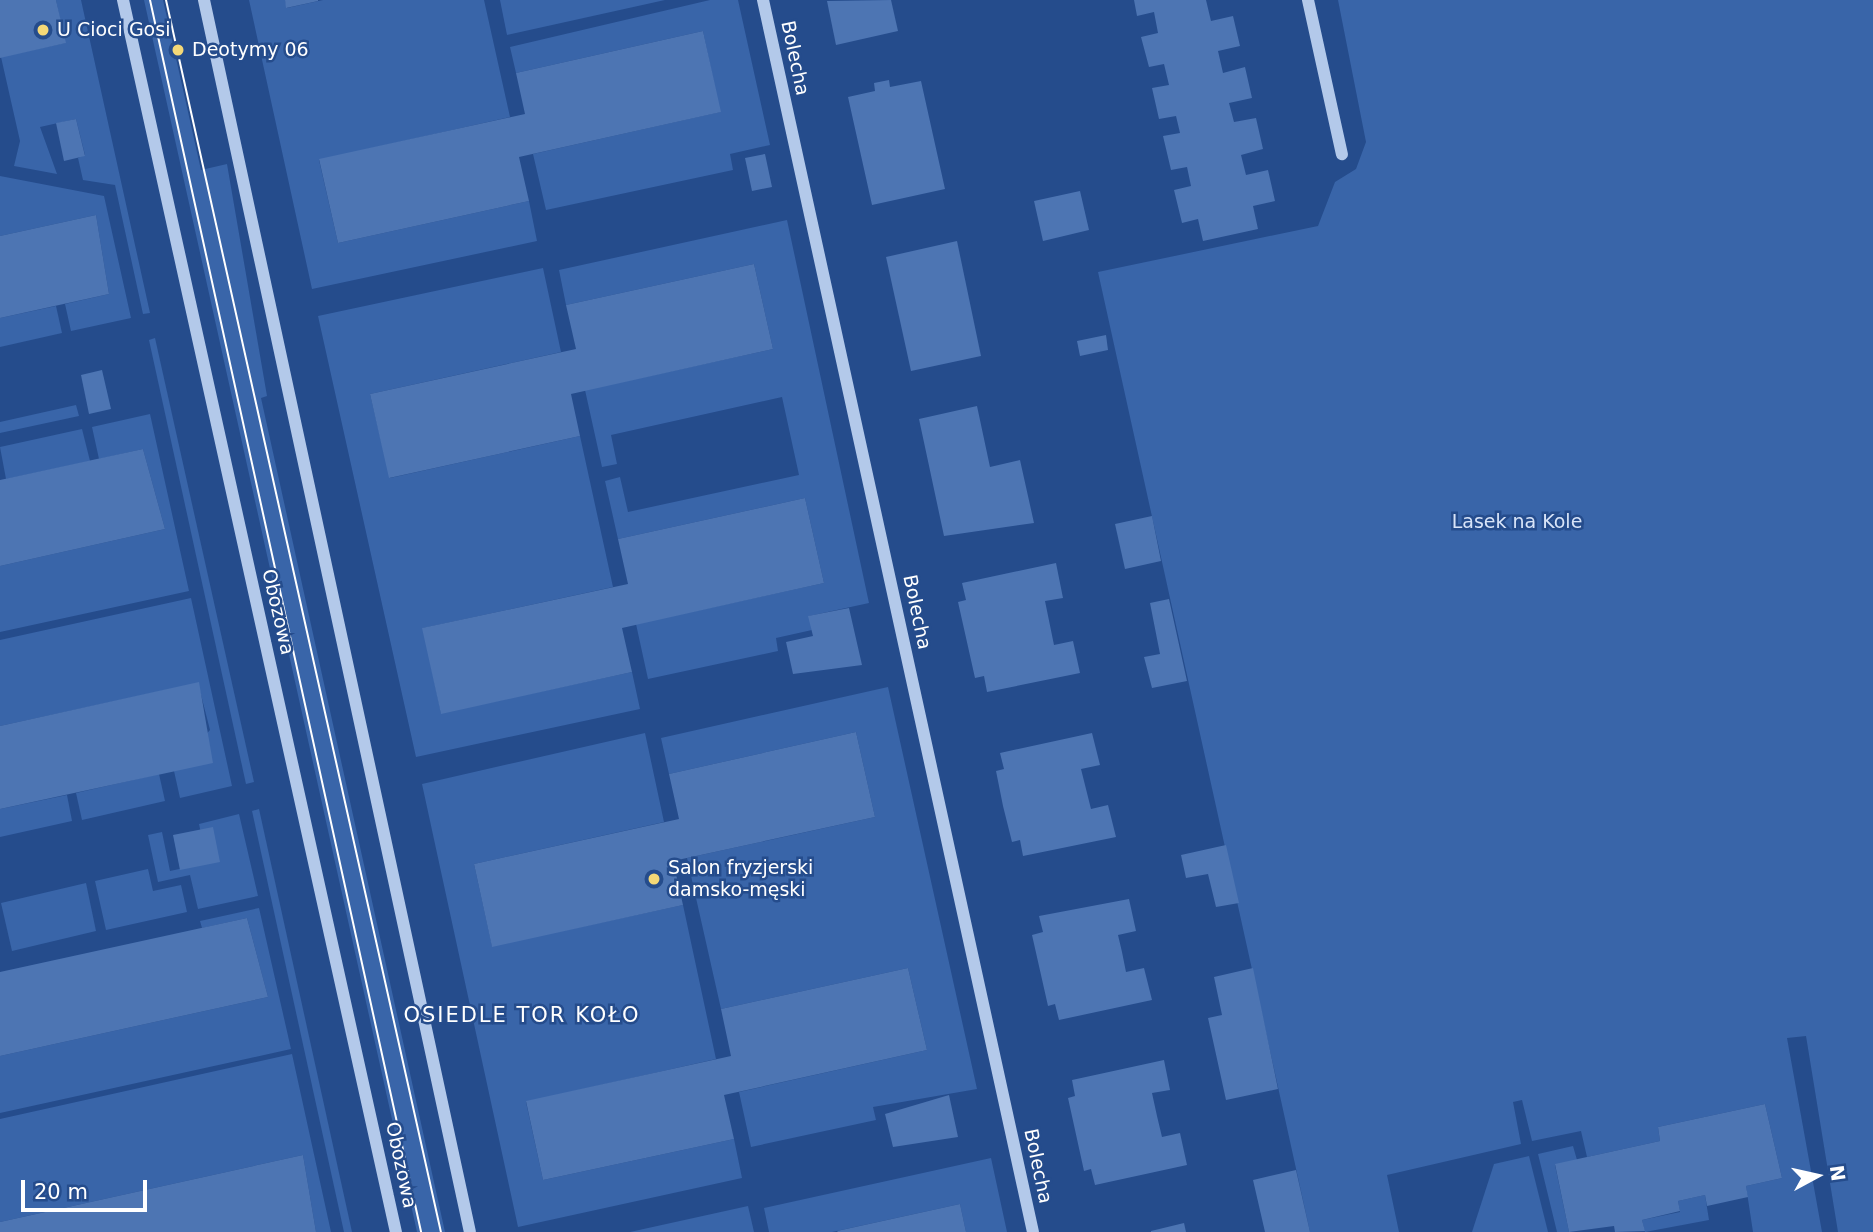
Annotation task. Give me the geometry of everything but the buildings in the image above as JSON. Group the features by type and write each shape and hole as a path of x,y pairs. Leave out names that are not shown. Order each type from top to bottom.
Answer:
{"street":[{"name":"Obozowa","path":"123,0 396,1232"},
{"path":"204,0 470,1232"},
{"name":"Bolecha","path":"763,0 1033,1232"},
{"path":"1307,0 1342,154"}],"green space":[{"path":"56,0 81,0 150,313 143,314 115,185 83,180 78,158 85,155 76,119 40,127 57,174 14,166 20,141 1,57 65,43"},
{"path":"144,0 163,0 201,170 227,164 267,396 261,398 445,1232 417,1232"},
{"path":"249,0 285,0 287,8 323,0 484,0 510,117 319,160 338,243 529,201 537,241 312,289"},
{"path":"500,0 665,0 507,35"},
{"path":"710,0 738,0 770,145 730,154 733,170 546,210 533,154 720,112 703,31 516,73 510,47"},
{"name":"Lasek na Kole","path":"1338,0 1873,0 1873,1232 1838,1232 1806,1036 1787,1038 1822,1232 1753,1232 1746,1186 1782,1178 1765,1104 1658,1127 1660,1141 1587,1157 1581,1131 1532,1141 1522,1100 1513,1102 1521,1144 1387,1175 1399,1232 1310,1232 1098,272 1318,226 1335,182 1356,169 1366,142"},
{"path":"0,176 104,196 131,318 71,331 65,304 109,294 96,215 0,236"},
{"path":"787,220 869,603 809,616 812,630 776,638 778,651 648,679 636,624 824,583 805,498 618,539 605,481 620,477 628,512 799,475 782,397 611,435 617,464 602,467 585,390 773,349 754,264 566,305 559,270"},
{"path":"543,268 561,352 370,394 390,478 580,436 613,587 423,628 441,713 632,672 640,709 416,757 318,316"},
{"path":"56,306 62,333 0,347 0,318"},
{"path":"155,338 254,782 246,784 149,340"},
{"path":"76,405 79,416 0,433 0,422"},
{"path":"150,414 189,591 0,632 0,566 165,529 143,449 99,459 92,427"},
{"path":"82,429 90,461 6,479 0,447"},
{"path":"191,598 232,786 180,798 174,771 210,730 198,683 0,726 0,640"},
{"path":"888,687 977,1089 873,1107 876,1120 751,1147 739,1092 927,1050 908,968 721,1009 687,858 875,817 856,732 669,774 661,738"},
{"path":"645,733 664,822 474,864 492,946 683,905 716,1059 526,1102 543,1180 734,1139 742,1178 518,1227 422,784"},
{"path":"159,774 165,801 82,820 76,793"},
{"path":"67,795 72,821 0,837 0,809"},
{"path":"259,809 352,1232 344,1232 252,811"},
{"path":"239,814 258,896 198,909 190,875 158,882 148,835 162,832 170,871 207,863 199,824"},
{"path":"148,869 153,891 181,885 187,912 106,930 95,881"},
{"path":"86,883 96,931 12,951 1,903"},
{"path":"259,908 291,1049 0,1113 0,1056 268,997 247,918 202,928 200,921"},
{"path":"292,1054 331,1232 316,1232 303,1155 0,1222 0,1119"},
{"path":"1573,1146 1577,1160 1555,1165 1569,1232 1557,1232 1538,1154"},
{"path":"1529,1156 1548,1232 1472,1232 1494,1164"},
{"path":"991,1158 1007,1232 966,1232 960,1204 832,1232 769,1232 764,1208"},
{"path":"1705,1195 1709,1220 1645,1232 1642,1220 1680,1212 1678,1201"},
{"path":"748,1206 754,1232 630,1232"}],"tram line":[{"path":"150,0 421,1232"},
{"path":"166,0 441,1232"}],"place":[{"name":"U Cioci Gosi","path":"43,30"},
{"name":"Deotymy 06","path":"178,50"},
{"name":"Salon fryzjerski damsko-męski","path":"654,879"}],"district":[{"name":"OSIEDLE TOR KOŁO","path":"522,1015"}]}
